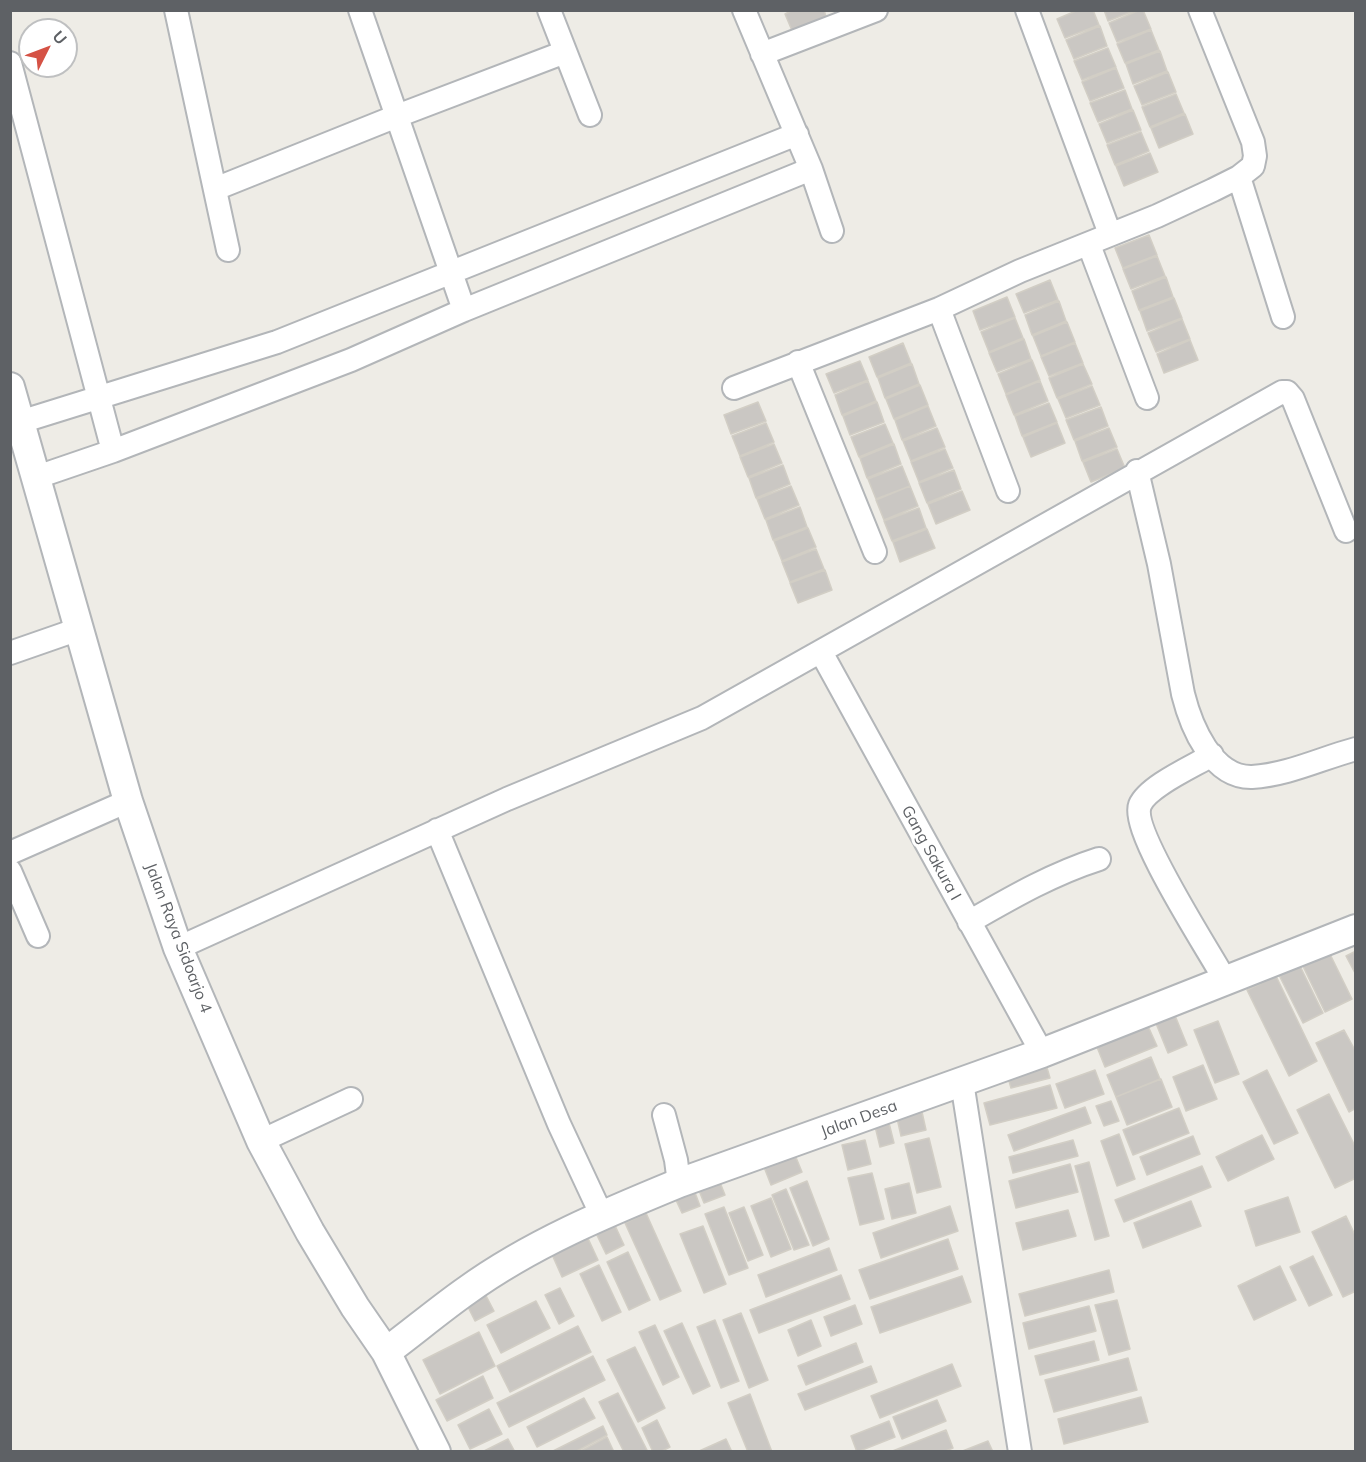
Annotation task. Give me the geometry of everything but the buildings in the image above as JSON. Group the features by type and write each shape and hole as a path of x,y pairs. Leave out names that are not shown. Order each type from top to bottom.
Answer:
{"street":[{"path":"176,10 228,249"},
{"path":"360,10 464,310"},
{"path":"549,10 590,116"},
{"path":"744,10 811,169 832,231"},
{"path":"762,54 876,10"},
{"path":"1027,10 1110,234"},
{"path":"734,388 939,309 1020,271 1157,216 1239,177 1253,165 1255,156 1253,142 1200,10"},
{"path":"215,189 565,52"},
{"path":"10,63 113,451"},
{"path":"20,422 277,342 449,271 797,134"},
{"path":"37,477 113,451 351,360 464,310 811,169"},
{"path":"1239,177 1283,316"},
{"path":"1089,245 1148,398"},
{"path":"939,309 1008,490"},
{"path":"798,362 875,552"},
{"name":"Jalan Raya Sidoarjo 4","path":"10,387 128,801 178,948 261,1141 310,1232 384,1349 436,1452"},
{"path":"178,948 507,799 702,718 1276,394 1287,392 1293,399 1346,531"},
{"path":"1137,471 1159,564 1188,715 1202,744 1229,771 1251,777 1293,769 1356,749"},
{"path":"10,653 79,629"},
{"name":"Gang Sakura I","path":"821,652 1042,1053"},
{"path":"1212,755 1148,794 1140,805 1140,816 1143,832 1174,893 1220,970"},
{"path":"10,853 128,801"},
{"path":"437,830 559,1124 602,1216"},
{"path":"969,922 1023,891 1074,867 1099,859"},
{"path":"10,871 38,936"},
{"name":"Jalan Desa","path":"384,1349 467,1290 518,1258 602,1216 678,1171 962,1082 1042,1053 1220,970 1356,929"},
{"path":"962,1082 1020,1452"},
{"path":"261,1141 351,1100"},
{"path":"665,1119 678,1171"}]}
